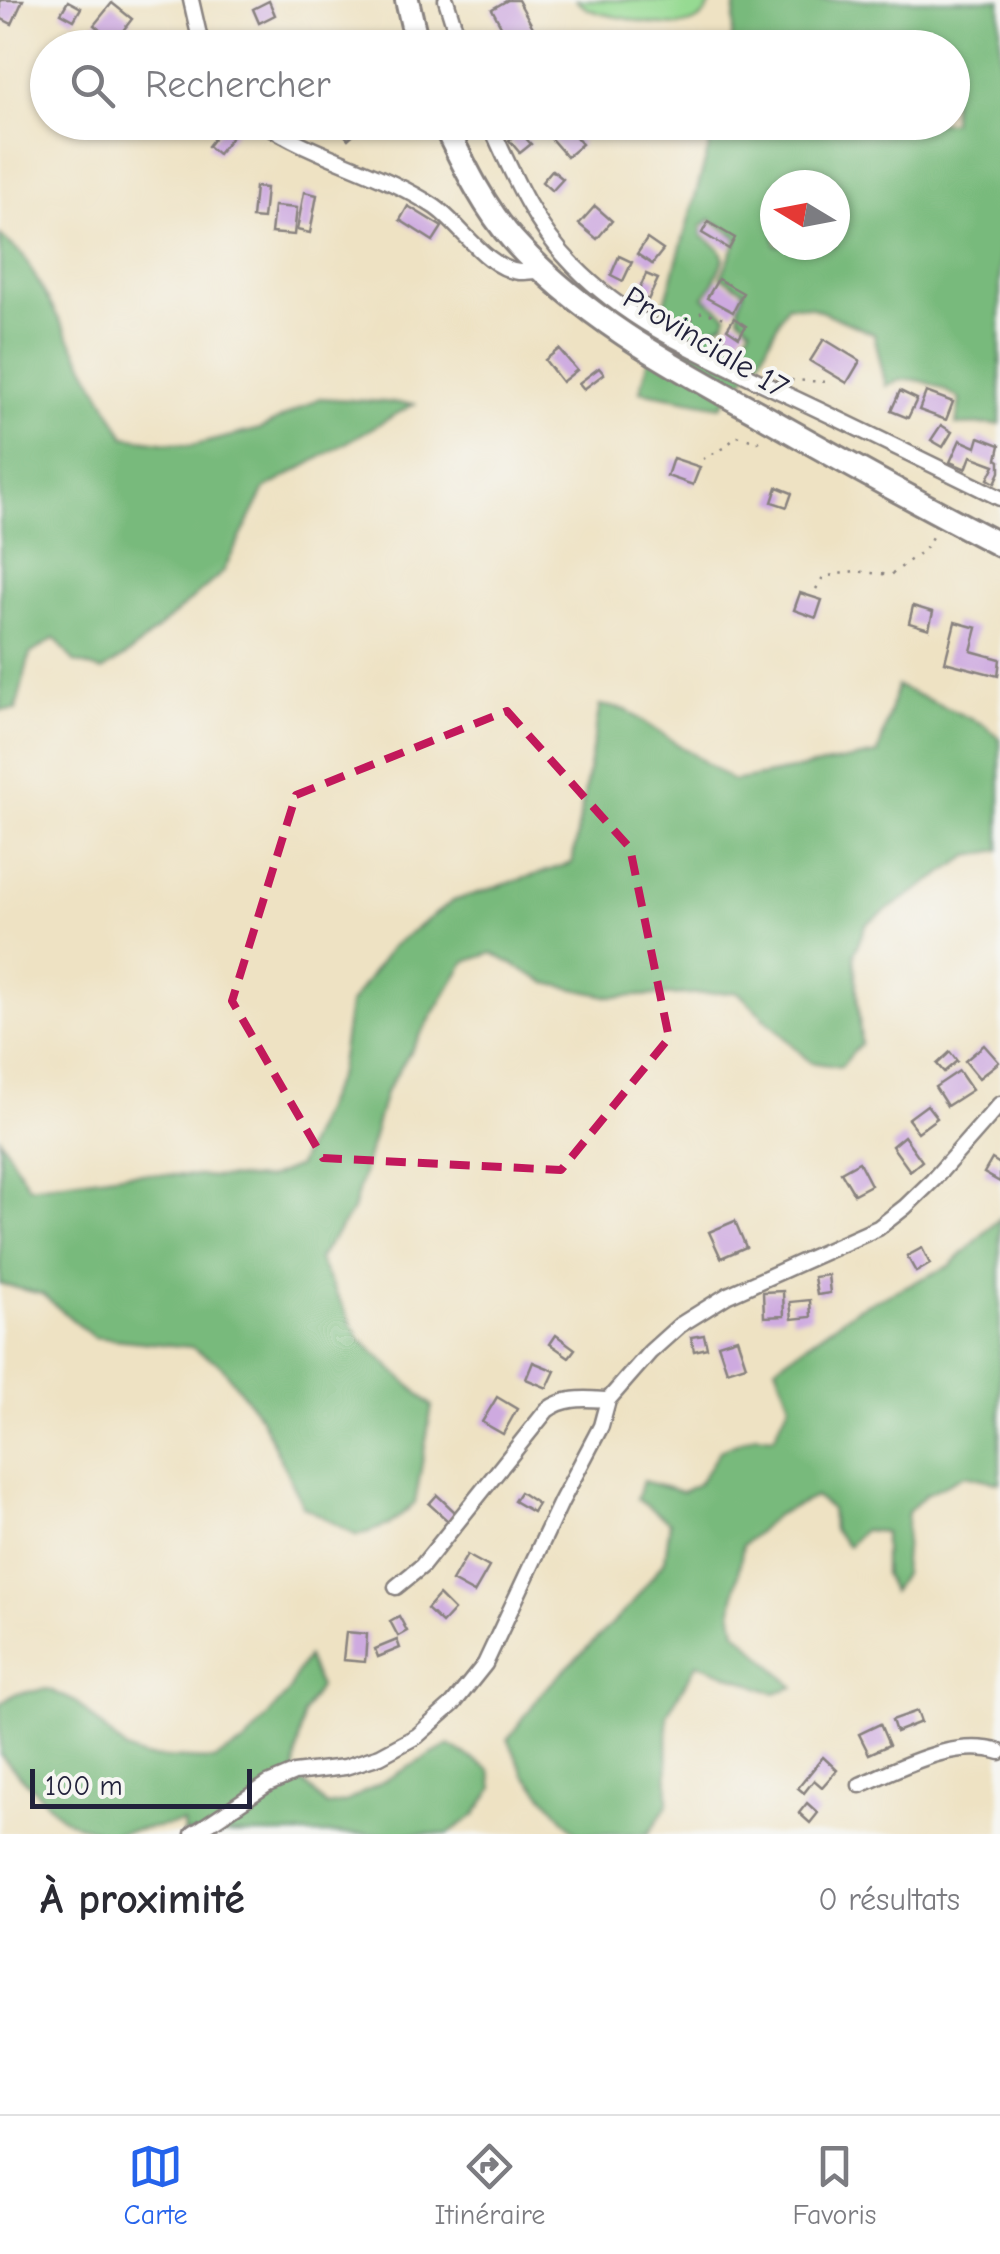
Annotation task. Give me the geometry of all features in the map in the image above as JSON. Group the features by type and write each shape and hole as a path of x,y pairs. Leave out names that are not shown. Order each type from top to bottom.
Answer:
{"main road":[{"path":"408,0 414,30"},
{"name":"Provinciale 17","path":"453,140 510,237 576,300 655,354 1000,546"}],"street":[{"path":"192,0 198,30"},
{"path":"446,0 455,30"},
{"path":"292,140 426,201 504,268 519,272 542,270"},
{"path":"498,140 527,202 554,243 574,267 643,322 674,341 1000,498"},
{"path":"192,1834 268,1784 294,1772 346,1767 380,1756 417,1736 452,1704 484,1664 601,1426 608,1400 650,1352 680,1325 728,1295 878,1228 933,1180 1000,1104"},
{"path":"396,1587 422,1566 547,1410 574,1398 608,1400"},
{"path":"860,1784 948,1752 985,1748 1000,1752"}],"path":[{"path":"674,341 684,324 702,312 724,318"},
{"path":"703,459 737,436 758,442 779,425"},
{"path":"816,588 824,577 844,572 891,575 926,548 946,516"}],"highlighted area":[{"path":"507,711 630,848 669,1038 561,1170 323,1158 232,1001 296,795"}],"green space":[{"path":"576,0 712,0 698,19 677,26 600,13"},
{"path":"736,0 1000,0 1000,424 956,425 960,399 924,382 905,380 886,386 874,334 811,307 787,305 759,361 721,406 640,391 711,140 970,140 970,30 733,30","holes":["710,219 736,236 721,277 744,290 739,316 751,327 738,342 728,333 721,334 712,328 725,322 727,315 704,297 724,258 719,248 702,236 701,227"]},
{"path":"0,235 23,255 125,437 191,446 260,429 320,398 414,404 265,489 223,572 130,653 102,671 74,662 55,638 30,654 16,710 0,710"},
{"path":"897,686 985,725 1000,739 1000,850 969,856 866,924 854,954 861,1043 841,1067 810,1062 738,992 611,997 547,983 492,953 465,962 385,1093 353,1210 318,1259 360,1339 432,1406 415,1503 389,1525 357,1536 303,1506 260,1416 220,1364 191,1347 93,1337 42,1294 0,1284 0,1138 29,1187 129,1173 266,1179 298,1166 339,1072 349,1005 391,947 453,901 572,863 600,705 626,710 733,781 878,754"},
{"path":"1000,1218 1000,1483 965,1475 925,1495 908,1512 903,1574 892,1592 884,1574 884,1532 863,1530 848,1546 833,1530 831,1509 815,1497 776,1515 743,1545 732,1609 736,1631 794,1687 774,1693 697,1663 667,1714 668,1804 648,1834 577,1834 525,1775 508,1739 544,1690 630,1606 665,1560 670,1522 637,1499 643,1481 682,1492 699,1483 720,1450 756,1435 774,1437 790,1403 776,1366 858,1308 950,1266"},
{"path":"307,1657 319,1687 303,1714 294,1773 327,1806 344,1803 449,1745 490,1770 493,1788 475,1815 447,1834 184,1834 183,1823 110,1834 61,1817 0,1755 0,1704 15,1694 48,1689 76,1702 126,1750 143,1757 213,1760 245,1743 290,1690"}],"building":[{"path":"0,0 23,0 12,24 0,18"},
{"path":"508,0 518,0 534,30 503,30 492,9"},
{"path":"68,1 81,8 74,20 61,13"},
{"path":"269,1 275,15 259,23 253,9"},
{"path":"112,3 132,19 123,30 100,30 94,25"},
{"path":"213,140 229,140 218,154 208,146"},
{"path":"509,140 527,140 531,144 520,153"},
{"path":"552,140 579,140 582,144 567,157"},
{"path":"552,170 563,179 552,191 542,182"},
{"path":"255,187 266,188 263,219 252,218"},
{"path":"304,192 317,195 310,233 297,230"},
{"path":"274,206 297,208 294,235 271,233"},
{"path":"408,206 442,227 433,241 400,220"},
{"path":"595,206 612,221 597,239 579,224"},
{"path":"708,222 735,238 729,249 702,233"},
{"path":"647,239 663,250 652,264 637,254"},
{"path":"619,256 632,262 623,281 611,275"},
{"path":"646,274 658,279 648,300 637,295"},
{"path":"718,279 743,293 733,312 707,298"},
{"path":"734,318 746,326 739,337 727,329"},
{"path":"824,339 860,361 847,383 810,361"},
{"path":"559,349 577,370 562,382 545,360"},
{"path":"599,368 604,374 584,389 579,383"},
{"path":"900,391 917,399 908,418 891,411"},
{"path":"926,392 953,402 946,420 919,410"},
{"path":"941,425 952,432 943,447 931,440"},
{"path":"979,437 1000,445 1000,472 995,483 988,479 995,465 971,456 966,469 950,462 960,440 976,447"},
{"path":"673,458 700,467 693,485 667,476"},
{"path":"777,487 792,493 787,507 772,502"},
{"path":"800,593 822,600 816,618 794,610"},
{"path":"913,606 933,612 929,629 909,623"},
{"path":"955,622 977,628 971,651 1000,659 998,676 945,662"},
{"path":"984,1045 999,1062 979,1078 965,1061"},
{"path":"950,1052 957,1061 944,1072 937,1064"},
{"path":"959,1071 972,1090 947,1106 935,1087"},
{"path":"927,1105 937,1118 918,1132 908,1119"},
{"path":"904,1136 922,1161 910,1171 892,1146"},
{"path":"992,1159 1000,1164 1000,1182 984,1173"},
{"path":"859,1162 871,1185 854,1194 841,1172"},
{"path":"735,1221 746,1247 721,1258 709,1232"},
{"path":"922,1248 930,1264 916,1272 907,1256"},
{"path":"828,1275 830,1293 817,1295 814,1277"},
{"path":"783,1291 784,1316 764,1317 763,1292"},
{"path":"810,1300 811,1317 792,1319 790,1302"},
{"path":"556,1335 575,1349 569,1357 550,1344"},
{"path":"704,1335 707,1348 694,1351 691,1337"},
{"path":"737,1338 746,1365 727,1371 718,1344"},
{"path":"533,1362 555,1371 547,1388 526,1379"},
{"path":"497,1397 517,1409 503,1434 482,1422"},
{"path":"520,1492 538,1504 533,1512 514,1501"},
{"path":"437,1495 455,1512 448,1521 429,1504"},
{"path":"467,1555 489,1567 474,1593 452,1581"},
{"path":"439,1595 454,1610 442,1623 427,1609"},
{"path":"399,1616 407,1631 398,1636 390,1621"},
{"path":"346,1632 367,1634 365,1662 343,1660"},
{"path":"397,1640 400,1648 378,1657 375,1649"},
{"path":"917,1711 921,1722 896,1732 892,1720"},
{"path":"880,1724 889,1745 869,1754 859,1734"},
{"path":"823,1757 837,1770 822,1787 814,1780 804,1793 798,1788"},
{"path":"807,1803 818,1813 810,1823 799,1813"}]}
